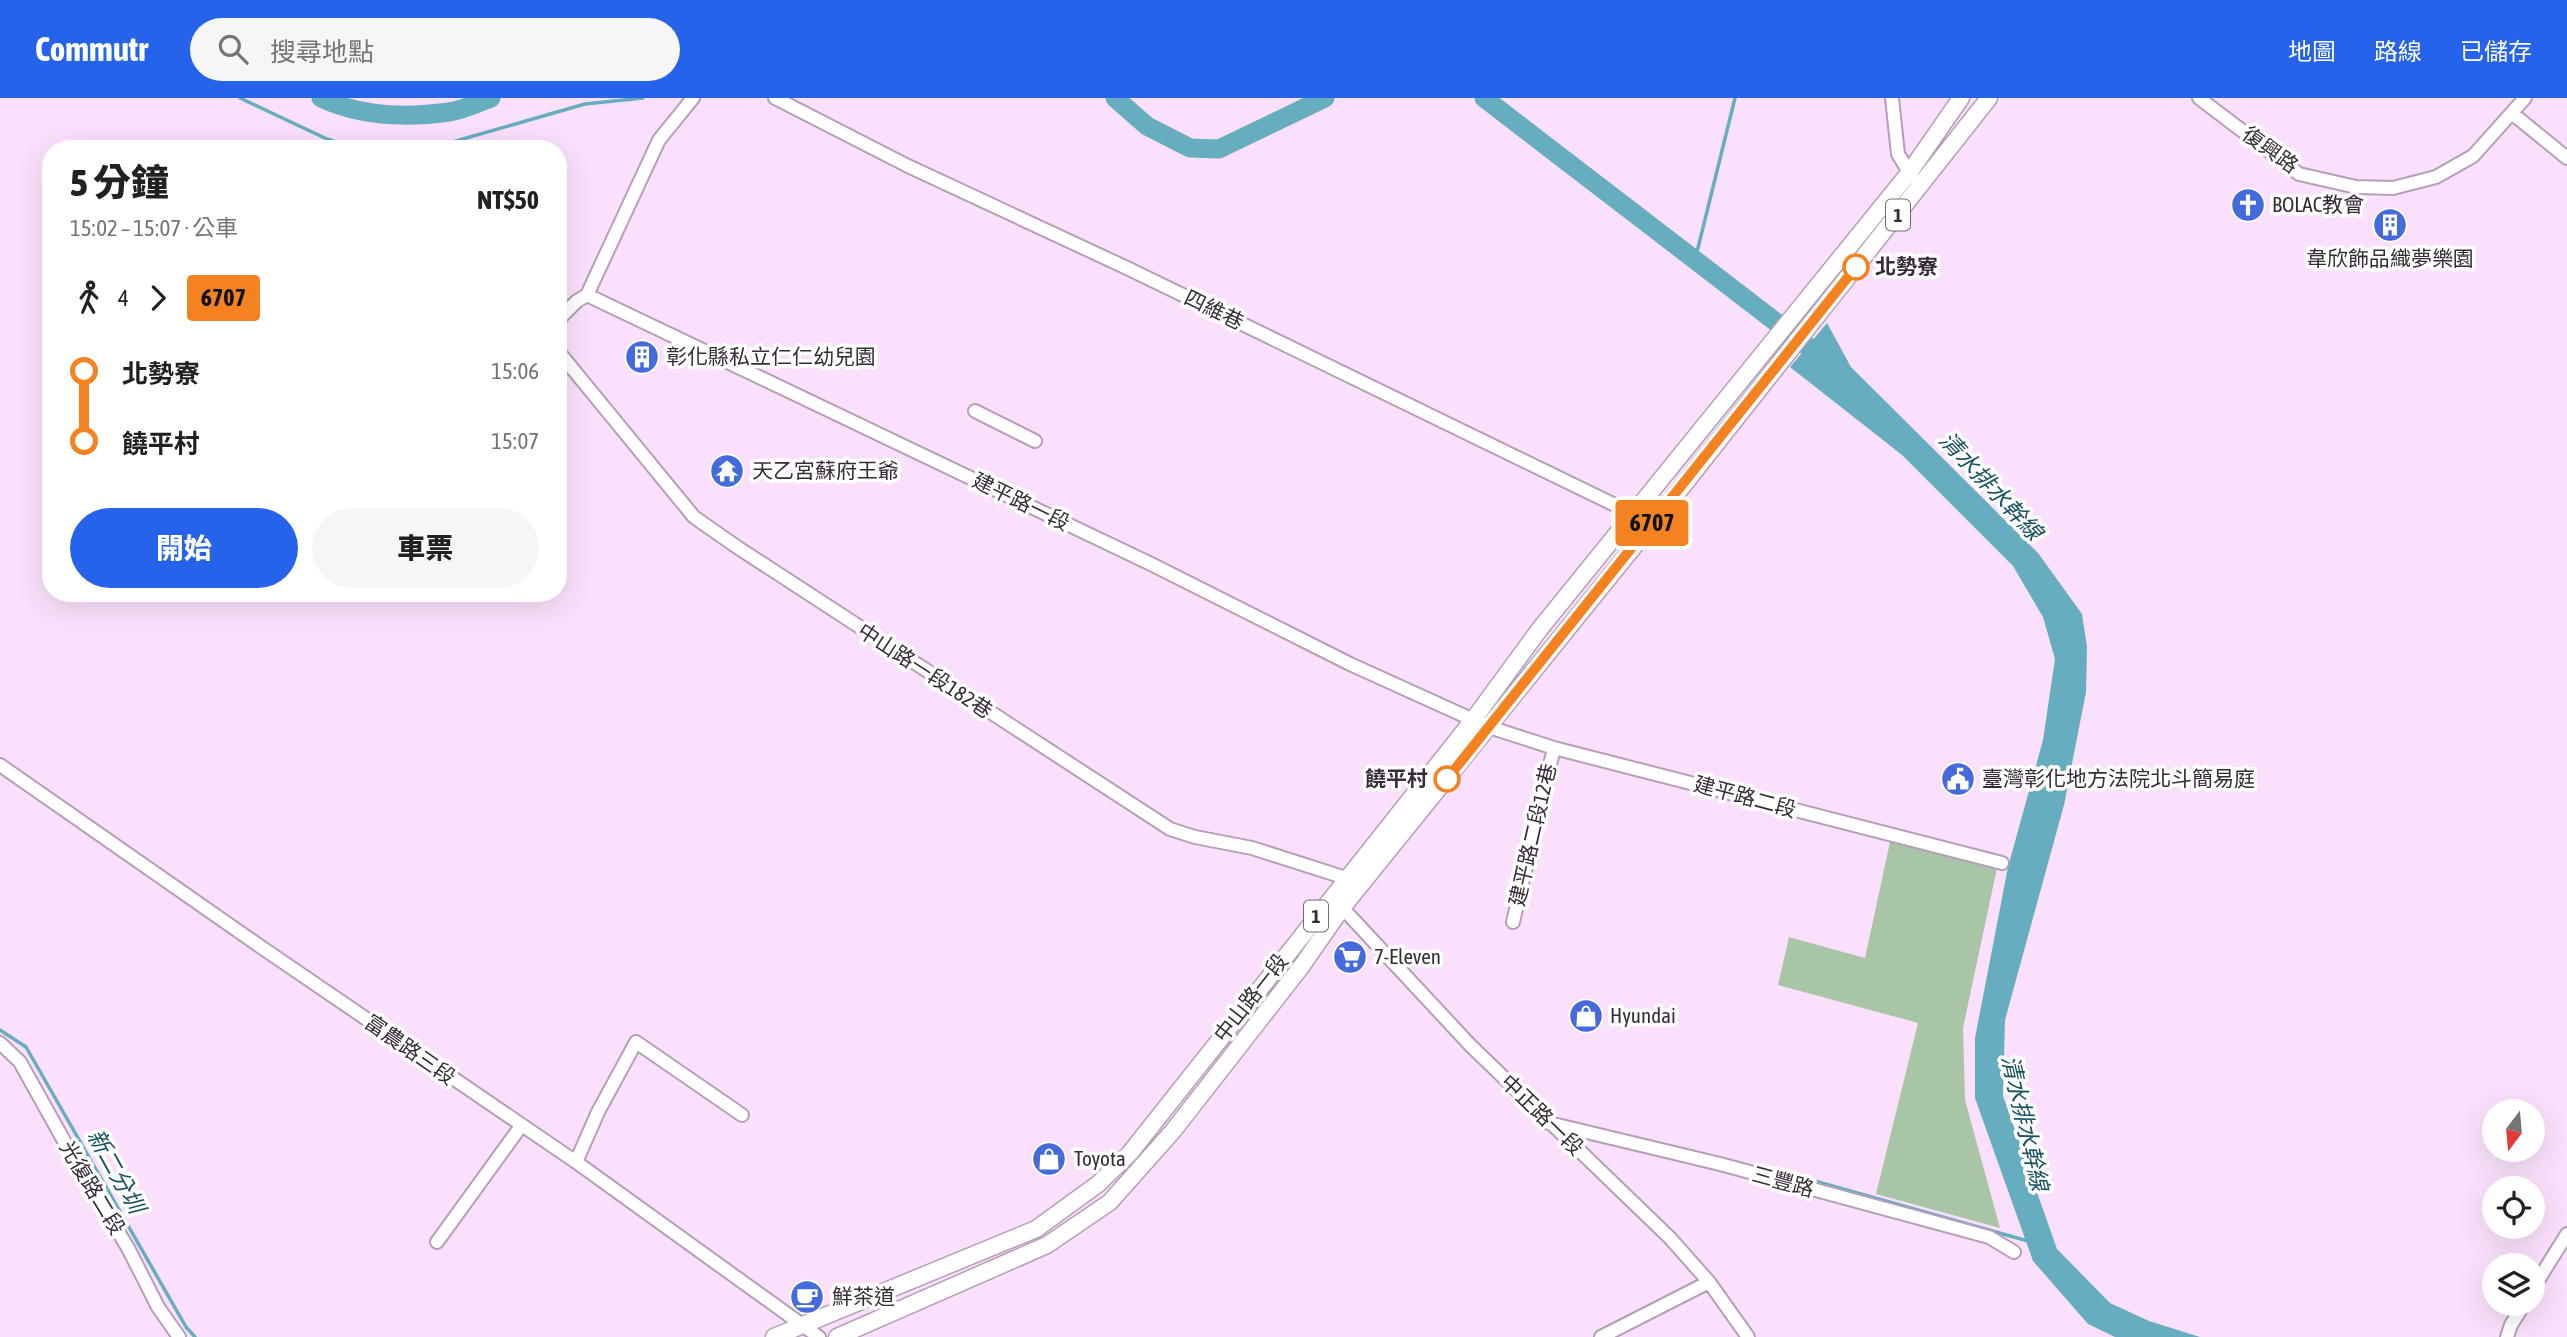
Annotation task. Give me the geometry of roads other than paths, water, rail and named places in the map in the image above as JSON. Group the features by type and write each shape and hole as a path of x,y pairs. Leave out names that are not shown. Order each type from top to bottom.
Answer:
{"main road":[{"name":"1","path":"1909,173 1961,98"},
{"name":"1","path":"1919,188 1989,98"},
{"name":"中山路一段","path":"837,1337 1047,1245 1111,1202 1173,1131 1301,967 1337,902 1346,878 1473,720 1539,630 1909,173"},
{"name":"中山路一段","path":"774,1337 1036,1229 1098,1184 1130,1153 1337,902 1360,887 1919,188"}],"street":[{"path":"567,311 587,295 659,140 693,98"},
{"name":"四維巷","path":"775,98 908,166 1127,268 1652,523"},
{"path":"1892,98 1898,154 1919,188"},
{"name":"復興路","path":"2199,98 2299,173 2368,187 2392,188 2436,177 2473,156 2525,98"},
{"path":"2513,114 2567,158"},
{"name":"建平路一段","path":"587,295 1151,564 1350,664 1489,727"},
{"name":"中山路一段182巷","path":"567,362 694,517 737,547 1170,829 1195,837 1252,848 1346,878 1360,887"},
{"path":"975,411 1035,441"},
{"name":"建平路二段","path":"1489,727 1553,748 2002,863"},
{"name":"建平路二段12巷","path":"1513,922 1553,748"},
{"name":"富農路三段","path":"0,765 576,1162 819,1337"},
{"name":"中正路一段","path":"1337,902 1470,1045 1670,1238 1709,1282 1748,1337"},
{"path":"576,1162 598,1112 636,1042 742,1115"},
{"name":"光復路二段","path":"0,1043 20,1062 128,1248 158,1307 179,1337"},
{"name":"三豐路","path":"1549,1122 1989,1237 2014,1252"},
{"path":"437,1242 521,1126"},
{"path":"2545,1269 2567,1234"},
{"path":"1601,1337 1709,1282"},
{"path":"2507,1337 2517,1316"}],"water":[{"path":"1827,323 1851,367 2038,553 2082,614 2087,647 2086,692 2064,805 2005,1020 2003,1096 2057,1249 2110,1303 2149,1321 2200,1337 2115,1337 2088,1324 2033,1261 1975,1098 1975,1038 2008,867 2043,740 2055,659 2043,617 2013,566 1902,455 1790,367"}],"waterway":[{"path":"240,98 330,140"},
{"name":"清水排水幹線","path":"321,98 352,109 400,115 454,111 491,98"},
{"path":"459,140 585,104 643,98"},
{"name":"清水排水幹線","path":"1115,98 1147,126 1190,148 1219,149 1325,98"},
{"name":"清水排水幹線","path":"1484,98 1828,362"},
{"path":"1695,260 1735,98"},
{"name":"新二分圳","path":"0,1030 26,1047 186,1327 195,1337"},
{"path":"1803,1181 1811,1180 2028,1241"}],"place":[{"name":"BOLAC教會","path":"2248,205"},
{"name":"韋欣飾品織夢樂園","path":"2390,225"},
{"name":"北勢寮","path":"1856,267"},
{"name":"彰化縣私立仁仁幼兒園","path":"642,357"},
{"name":"天乙宮蘇府王爺","path":"727,471"},
{"name":"饒平村","path":"1447,779"},
{"name":"臺灣彰化地方法院北斗簡易庭","path":"1958,779"},
{"name":"7-Eleven","path":"1350,957"},
{"name":"Hyundai","path":"1586,1016"},
{"name":"Toyota","path":"1049,1159"},
{"name":"鮮茶道","path":"807,1297"}]}
